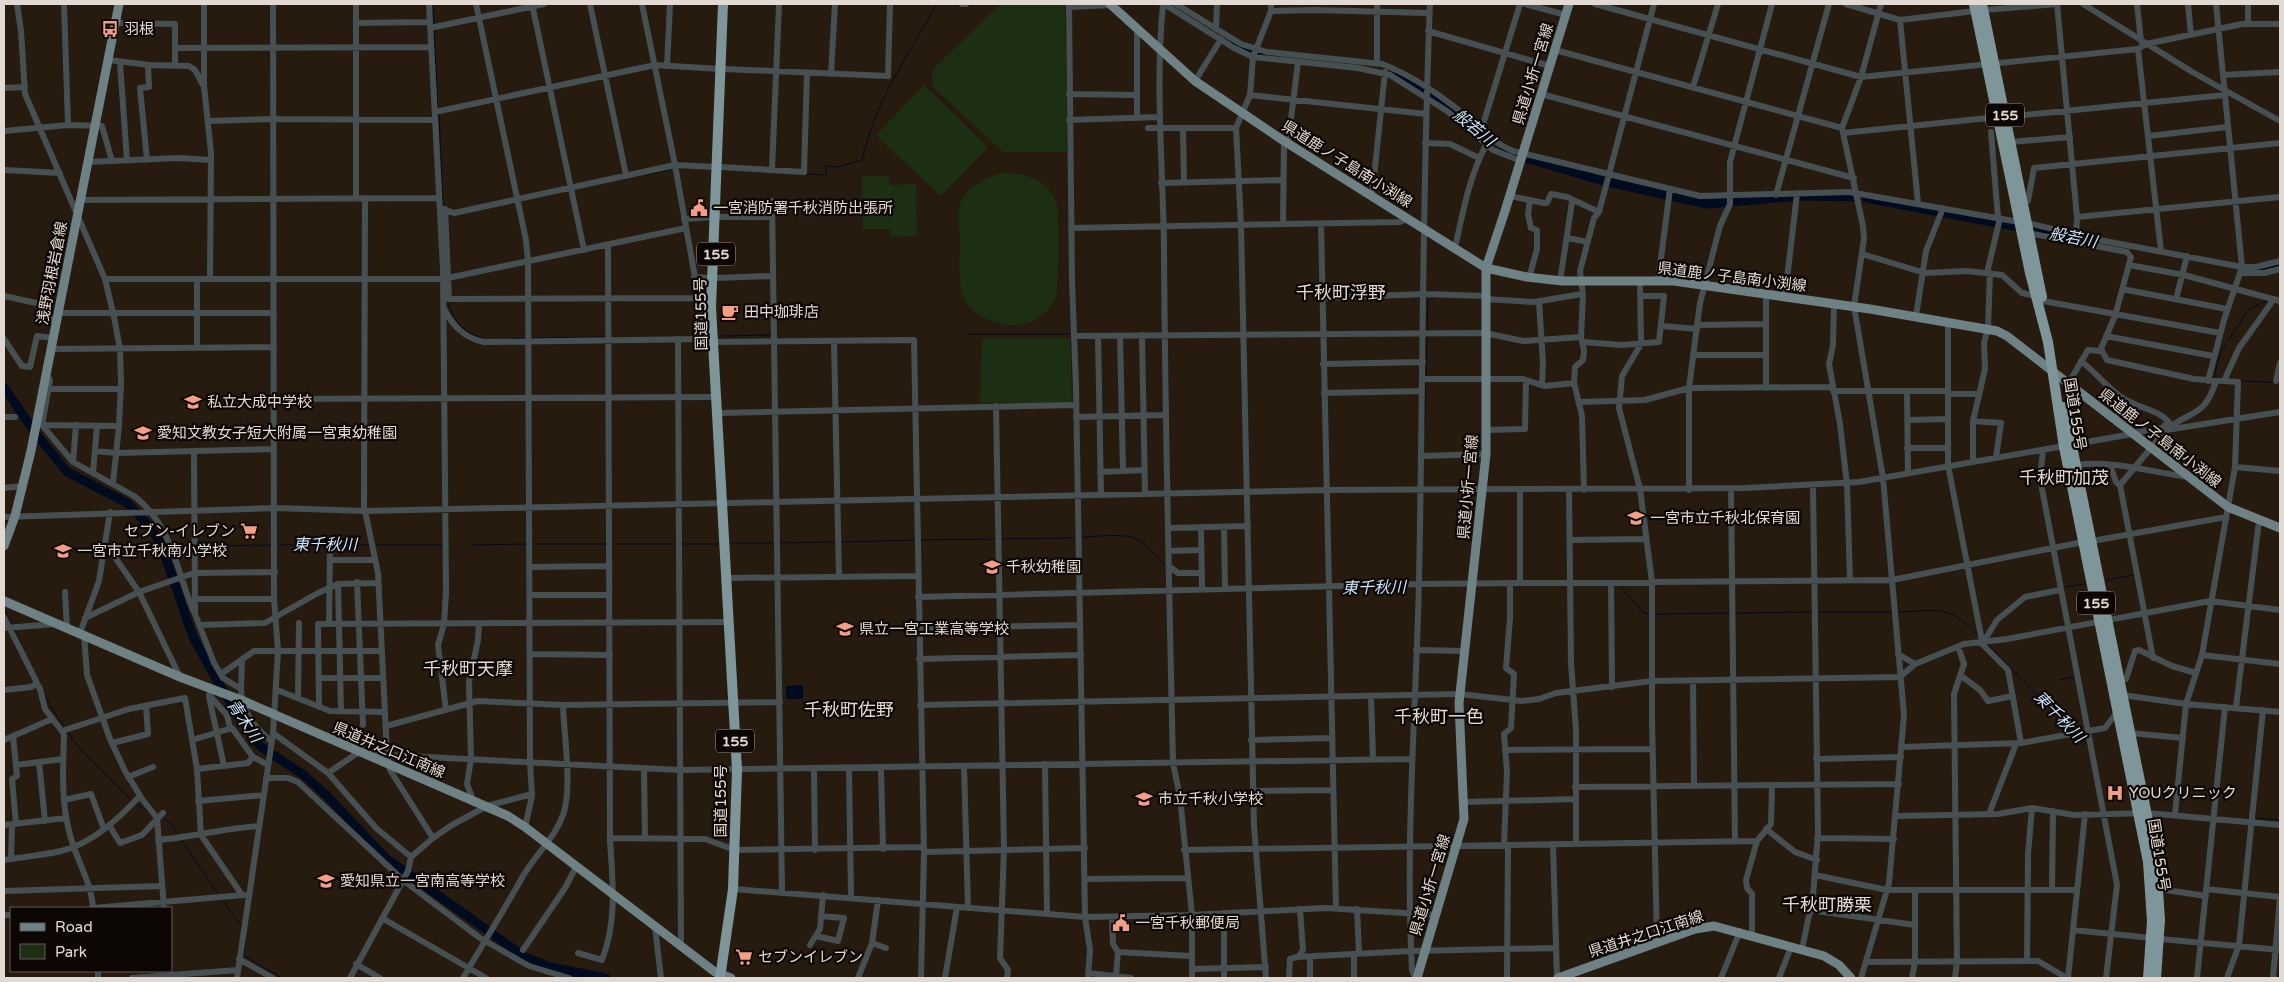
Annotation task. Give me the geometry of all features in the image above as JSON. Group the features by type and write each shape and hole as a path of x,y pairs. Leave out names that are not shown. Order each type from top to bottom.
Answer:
{"highway":[{"name":"国道155号","path":"723,4 711,341 728,578 737,770 733,889 723,978"},
{"name":"国道155号","path":"722,69 727,4"},
{"name":"国道155号","path":"1979,7 2056,376 2087,542 2104,621 2120,681 2130,733 2142,813 2156,938 2148,978"},
{"name":"国道155号","path":"2002,117 2011,142 2025,228"},
{"name":"国道155号","path":"711,341 720,413 724,489 722,504"},
{"name":"国道155号","path":"2068,447 2076,465 2087,542"},
{"name":"国道155号","path":"2104,621 2118,711 2159,889 2156,978"}],"main road":[{"name":"浅野羽根岩倉線","path":"4,546 23,486 46,382 119,4"},
{"name":"県道鹿ノ子島南小渕線","path":"1111,4 1195,81 1286,142 1486,268 1529,278 1560,281 1658,281 1706,286 1834,303 1988,328 2007,336 2187,477 2227,512 2280,528"},
{"name":"県道小折一宮線","path":"1416,978 1464,819 1459,726 1460,694 1486,454 1486,268 1569,4"},
{"name":"県道井之口江南線","path":"4,601 82,633 210,692 241,700 274,716 487,806 525,827 723,978"},
{"name":"県道井之口江南線","path":"1558,978 1705,926 1725,928 1752,935 1831,959 1851,978"}],"street":[{"path":"17,4 22,31 25,94 105,279 113,314 120,349 121,389 120,426 113,483"},
{"path":"64,4 68,125"},
{"path":"204,4 204,86 210,160 210,279"},
{"path":"237,978 245,895 264,795 277,690 278,651 274,598 274,4"},
{"path":"356,4 356,198"},
{"path":"429,4 439,198 442,209 446,278 450,299 697,298"},
{"path":"476,4 528,261 530,762 532,794 525,827"},
{"path":"356,24 430,25 479,18 532,5 544,4"},
{"path":"590,4 626,175"},
{"path":"642,4 675,165 697,298 711,341"},
{"path":"667,66 670,4"},
{"path":"772,170 779,4"},
{"path":"831,74 835,4"},
{"path":"434,112 655,65 888,76 890,4"},
{"path":"1111,4 1069,5 1069,120 1083,702 1085,917 1090,950 1088,975 1131,978"},
{"path":"1192,978 1192,915 1180,797 1172,763 1170,566 1165,415 1164,226 1159,118 1159,48 1164,4 1221,40 1253,57 1358,68 1385,74 1399,80 1427,100 1447,111 1486,145 1503,155 1608,174 1700,196 1730,197 1857,193 1918,203 1942,210 1999,220 2025,228 2161,250 2241,270 2264,273 2280,269"},
{"path":"1176,4 1241,44 1256,50 1377,63 1400,72 1452,105 1481,131 1522,158"},
{"path":"1216,4 1216,29"},
{"path":"1266,978 1255,849 1251,740 1252,698 1244,336 1236,128 1250,95 1253,57 1271,11 1271,4"},
{"path":"1377,4 1377,63"},
{"path":"1416,978 1411,951 1409,912 1412,758 1419,584 1425,294 1425,143 1430,4"},
{"path":"1481,131 1520,4"},
{"path":"1525,4 1566,15"},
{"path":"1595,4 1610,6 1709,36 1861,77 2138,49 2144,42 2248,24 2280,24"},
{"path":"1584,490 1583,432 1580,402 1574,382 1575,367 1583,360 1580,271 1594,218 1599,212 1654,4"},
{"path":"1693,87 1718,4"},
{"path":"1689,490 1689,388 1697,327 1720,226 1730,204 1729,175 1734,147 1772,4"},
{"path":"1776,195 1829,4"},
{"path":"1846,4 1900,20 1979,7 2057,4 2077,217 2076,237"},
{"path":"1861,978 1888,890 1904,715 1883,478 1854,306 1864,239 1854,178 1842,130 1861,77 1880,4"},
{"path":"2084,4 2225,93 2280,121"},
{"path":"2137,4 2144,42"},
{"path":"2188,4 2191,35"},
{"path":"2208,382 2213,356 2233,289 2241,270 2216,4"},
{"path":"2248,4 2248,24"},
{"path":"532,5 584,250"},
{"path":"1271,11 1324,7 1377,12 1429,13"},
{"path":"1900,20 1918,203"},
{"path":"115,23 175,24 175,66"},
{"path":"1137,28 1137,118"},
{"path":"1428,31 1505,55 1550,66"},
{"path":"1195,81 1221,40"},
{"path":"175,48 431,47"},
{"path":"2138,49 2161,250"},
{"path":"1555,50 1842,130 1910,126 2145,103 2225,93"},
{"path":"108,60 120,63 189,66 195,70 204,86"},
{"path":"1283,224 1286,142 1294,99 1298,62"},
{"path":"120,63 127,160"},
{"path":"147,160 140,88 150,87 148,65"},
{"path":"1372,196 1386,66"},
{"path":"2223,75 2280,72"},
{"path":"442,209 454,213 675,165 804,172 807,73"},
{"path":"4,88 25,87"},
{"path":"1069,94 1137,95"},
{"path":"1541,94 1854,178"},
{"path":"1250,95 1426,114"},
{"path":"1069,120 1159,118"},
{"path":"208,121 274,119 435,120"},
{"path":"4,131 68,125 102,126 112,160"},
{"path":"2149,136 2227,127"},
{"path":"1148,128 1236,128"},
{"path":"1183,128 1184,182"},
{"path":"1973,461 1973,421 1985,369 1984,343 1988,328 1989,273 1999,220 1991,132"},
{"path":"2011,142 2070,137"},
{"path":"1425,143 1450,144 1479,158"},
{"path":"2028,202 2034,168 2280,143"},
{"path":"1455,248 1468,188 1486,145"},
{"path":"88,162 112,160 210,160"},
{"path":"4,170 60,174"},
{"path":"1161,183 1284,180"},
{"path":"1658,281 1670,189"},
{"path":"1510,196 1547,203 1551,194 1567,197 1572,202 1599,212"},
{"path":"1785,296 1797,194"},
{"path":"2077,217 2280,197"},
{"path":"364,198 365,511 378,583 380,651 388,765 433,838"},
{"path":"80,200 439,198"},
{"path":"772,201 782,892"},
{"path":"1529,278 1538,240 1537,230 1531,228 1528,214 1530,201"},
{"path":"1560,281 1572,202"},
{"path":"1916,316 1926,251 1942,210"},
{"path":"684,219 772,217"},
{"path":"1071,228 1400,222 1409,219"},
{"path":"1321,224 1336,908"},
{"path":"105,279 446,278 686,228"},
{"path":"2025,228 2076,237 2126,252 2131,257 2116,313 2101,349 2107,360 2208,382 2238,382 2235,467 2202,655 2186,704 2175,814"},
{"path":"1567,238 1588,242"},
{"path":"578,953 602,960 610,940 614,895 610,838 608,245"},
{"path":"1862,254 1923,273 1989,273 2002,275 2026,296 2220,333"},
{"path":"2176,300 2187,258"},
{"path":"2241,270 2280,261"},
{"path":"2129,265 2184,275 2278,300 2239,348 2224,381"},
{"path":"694,277 773,276"},
{"path":"446,278 443,308 444,624 438,646 446,710"},
{"path":"196,279 197,348"},
{"path":"1640,281 1641,344 1622,376 1620,400 1623,424 1640,489 1652,582 1654,843 1657,942"},
{"path":"2122,289 2227,309"},
{"path":"1322,298 1425,294 1538,301 1582,294"},
{"path":"1766,294 1766,388"},
{"path":"4,296 41,304 38,318 113,314 274,313"},
{"path":"1075,336 1485,333 1523,342 1582,340 1622,345 1659,342 1664,296 1641,296"},
{"path":"1538,301 1542,385"},
{"path":"1834,303 1833,345 1829,364 1840,424 1847,484 1850,580"},
{"path":"443,308 452,324 470,338 484,342 678,339 774,342 914,340 915,498 924,849 921,978"},
{"path":"1948,322 1948,465 1982,641 2008,670 2019,744 1989,814"},
{"path":"1662,326 1697,327 1766,324"},
{"path":"1142,335 1145,493"},
{"path":"4,339 22,366 30,367 37,336 53,338"},
{"path":"1098,336 1101,494"},
{"path":"1120,336 1123,471"},
{"path":"2106,336 2213,356"},
{"path":"678,339 681,946"},
{"path":"834,342 839,577"},
{"path":"51,349 274,347"},
{"path":"2068,384 2088,350 2101,349"},
{"path":"1693,355 1766,355"},
{"path":"1323,364 1423,362"},
{"path":"4,517 275,508 365,511 722,504 837,499 997,498 1145,493 1327,490 1689,490 1847,484 1948,465 2068,447 2162,428 2169,422 2163,416 2128,402 2080,362"},
{"path":"2276,381 2280,364"},
{"path":"1423,379 1526,380 1542,385 1574,382"},
{"path":"1486,430 1525,429 1526,380"},
{"path":"2120,485 2166,430 2175,423 2199,412 2208,402 2216,381"},
{"path":"121,389 46,382 42,424 73,462 113,483 144,504 165,530 199,625 220,674 228,682 241,689"},
{"path":"1580,402 1645,400 1689,388 1833,389 1978,394"},
{"path":"1324,393 1422,391"},
{"path":"1907,391 1908,473"},
{"path":"274,399 715,397"},
{"path":"2114,420 2128,402"},
{"path":"720,413 1076,405"},
{"path":"996,406 1004,850 1000,910 1000,958 1008,970 1007,978"},
{"path":"2166,430 2280,412"},
{"path":"1076,417 1165,415"},
{"path":"4,418 15,417"},
{"path":"1907,420 1948,419"},
{"path":"1973,421 2001,423 1996,458"},
{"path":"42,424 120,426"},
{"path":"73,462 76,425"},
{"path":"93,473 97,426"},
{"path":"1907,448 1948,448"},
{"path":"95,451 116,453 274,449"},
{"path":"2043,451 2040,478 2086,732 2117,885 2106,978"},
{"path":"194,452 195,614"},
{"path":"1421,456 1486,454"},
{"path":"2076,465 2118,464 2133,469 2187,477"},
{"path":"2110,465 2116,482 2120,485 2153,658"},
{"path":"2235,467 2280,471"},
{"path":"1100,472 1144,470"},
{"path":"1802,949 1816,875 1817,860 1813,485"},
{"path":"4,488 23,486"},
{"path":"1731,488 1734,842"},
{"path":"1520,490 1520,583"},
{"path":"1569,490 1572,692 1576,751 1576,844"},
{"path":"110,512 99,581 85,618 82,633 87,675 112,744 128,777 157,818 163,905"},
{"path":"918,597 1202,591 1202,588 1225,587 1892,580 2130,534 2227,512"},
{"path":"2236,707 2259,521"},
{"path":"1169,528 1248,526"},
{"path":"1201,527 1202,588"},
{"path":"1224,527 1225,587"},
{"path":"1570,540 1646,539"},
{"path":"105,543 139,592 180,677"},
{"path":"329,623 330,550"},
{"path":"1169,551 1201,550"},
{"path":"330,560 375,560"},
{"path":"529,566 609,566"},
{"path":"1170,566 1178,573 1202,573"},
{"path":"85,618 139,592 194,573 274,572"},
{"path":"728,578 918,576"},
{"path":"199,625 265,623 338,584 357,582 378,583"},
{"path":"357,582 363,725"},
{"path":"1611,582 1612,687"},
{"path":"1507,978 1506,750 1504,734 1511,728 1513,701 1514,674 1506,668 1510,618 1510,583"},
{"path":"338,584 341,711"},
{"path":"1982,641 1997,620 2025,598 2060,590"},
{"path":"65,592 67,628"},
{"path":"530,596 609,595"},
{"path":"194,599 274,598"},
{"path":"920,705 1460,694 1513,701 1539,699 1556,693 1652,681 1900,677 1915,664 1958,646 1982,641 2067,628 2210,601 2280,610"},
{"path":"4,617 6,628 36,684 52,719 64,735 63,759 66,818 74,847 90,888 93,907"},
{"path":"319,706 318,624 730,622"},
{"path":"298,698 299,623"},
{"path":"6,628 57,624"},
{"path":"473,800 467,784 471,759 469,682 478,640 479,624"},
{"path":"918,628 1080,625"},
{"path":"1955,978 1957,961 1954,694 1964,664 1958,646"},
{"path":"1416,650 1464,651"},
{"path":"2120,681 2126,679 2135,650 2196,673"},
{"path":"220,674 254,651 380,651"},
{"path":"530,654 610,655"},
{"path":"1898,654 1915,664"},
{"path":"920,659 1081,655"},
{"path":"2202,655 2280,664"},
{"path":"242,659 241,700 253,723 272,742"},
{"path":"228,682 229,668"},
{"path":"1960,675 1980,690 1988,701 2013,696"},
{"path":"319,678 383,678"},
{"path":"1693,681 1694,785"},
{"path":"4,690 31,687 36,684"},
{"path":"277,690 319,706 341,711 385,712"},
{"path":"210,692 228,716 230,728 253,756 268,765"},
{"path":"210,692 224,766"},
{"path":"2123,695 2186,704 2280,712"},
{"path":"1371,696 1373,759"},
{"path":"62,731 102,717 185,698 196,769 201,835 245,895"},
{"path":"386,726 478,702 563,705 780,702"},
{"path":"463,978 524,875 537,856 548,845 564,813 568,789 563,705"},
{"path":"112,744 148,734 146,706"},
{"path":"2197,978 2225,707"},
{"path":"2227,978 2239,945 2263,710"},
{"path":"1902,747 2019,744 2105,728 2118,711"},
{"path":"4,740 52,719"},
{"path":"192,740 230,728"},
{"path":"273,732 328,773 376,828 412,858"},
{"path":"2130,733 2183,738"},
{"path":"13,736 17,776 12,780 14,824 7,859 62,851 74,847 106,827 140,796"},
{"path":"1251,740 1331,738"},
{"path":"1506,750 1653,749"},
{"path":"328,773 362,753 680,770 882,769 1045,764 1412,758"},
{"path":"196,769 248,763 253,756"},
{"path":"1816,759 1901,757"},
{"path":"16,765 63,759"},
{"path":"39,762 45,821"},
{"path":"1045,764 1047,914"},
{"path":"964,766 968,908"},
{"path":"128,777 154,767"},
{"path":"644,768 645,839"},
{"path":"849,769 851,897"},
{"path":"882,769 883,849"},
{"path":"814,770 815,850"},
{"path":"266,778 288,778 298,782 403,880 485,941 529,966 564,978"},
{"path":"1576,787 1899,784"},
{"path":"1752,935 1752,894 1746,888 1746,880 1757,841 1771,824 1772,785"},
{"path":"1253,792 1332,790"},
{"path":"64,800 91,794 106,827 120,843 142,834 163,813"},
{"path":"350,978 403,880 412,858 433,838 487,806 532,794"},
{"path":"198,801 264,795"},
{"path":"1463,802 1576,799"},
{"path":"1896,816 1989,814 2032,808 2085,814 2175,814 2280,825"},
{"path":"2027,961 2027,890 2032,808"},
{"path":"2052,890 2053,811"},
{"path":"1867,962 2038,961 2057,976 2068,978 2085,814"},
{"path":"4,826 66,818"},
{"path":"158,840 201,835 222,829 259,826"},
{"path":"1766,828 1795,852 1817,860"},
{"path":"610,838 705,839 735,850 1004,850 1085,848"},
{"path":"1817,838 1894,839"},
{"path":"1184,850 1757,841"},
{"path":"1553,844 1558,978"},
{"path":"523,950 565,888 576,867"},
{"path":"1816,875 1888,890 2077,890"},
{"path":"1085,879 1188,878"},
{"path":"4,891 162,886"},
{"path":"733,889 1085,917 1192,915 1336,908 1436,915"},
{"path":"2159,889 2206,893 2244,893 2280,897 2278,950 2273,978"},
{"path":"1912,978 1915,962 1915,890"},
{"path":"116,907 163,905 245,895"},
{"path":"810,945 820,929 823,895"},
{"path":"858,978 872,943 878,900"},
{"path":"945,978 957,906"},
{"path":"1298,957 1303,950 1300,909"},
{"path":"1354,978 1357,909"},
{"path":"1810,910 1915,924"},
{"path":"1224,913 1224,978"},
{"path":"816,936 838,941 844,918 821,916"},
{"path":"1112,916 1113,944 1118,952 1116,976"},
{"path":"382,918 486,978"},
{"path":"655,926 661,978"},
{"path":"2073,930 2278,950"},
{"path":"1721,978 1740,932"},
{"path":"872,943 886,948"},
{"path":"1779,978 1791,946"},
{"path":"1289,978 1290,959 1298,957 1411,951 1556,948"},
{"path":"1118,952 1192,956"},
{"path":"1310,957 1310,978"},
{"path":"239,959 273,978"},
{"path":"356,964 380,978"},
{"path":"1192,969 1266,967"},
{"path":"132,978 238,970"}],"green space":[{"path":"1001,4 1065,4 1067,152 1003,152 933,87 932,76 934,68"},
{"path":"924,85 988,147 941,196 876,135"},
{"path":"1002,173 1027,176 1035,179 1048,189 1057,205 1058,222 1058,279 1056,296 1048,310 1036,320 1010,325 985,318 974,311 962,293 960,282 959,216 961,201 979,183"},
{"path":"862,176 889,176 890,185 916,184 917,236 891,237 890,229 863,229"},
{"path":"982,338 1070,338 1072,403 980,403"}],"water":[{"path":"803,685 803,699 786,699 786,686"}],"waterway":[{"path":"433,4 434,24"},
{"path":"805,174 826,175 826,166 838,167 862,160 875,117 884,98 937,4"},
{"path":"952,4 965,7"},
{"path":"969,6 975,4"},
{"path":"434,30 438,108"},
{"name":"般若川","path":"1236,43 1255,53 1275,56"},
{"name":"般若川","path":"1397,72 1457,116"},
{"path":"439,114 443,205"},
{"name":"般若川","path":"1503,151 1603,181 1707,204 1800,196 1855,197"},
{"path":"644,175 670,170"},
{"name":"般若川","path":"1866,198 2082,239"},
{"name":"般若川","path":"2249,270 2267,269 2280,264"},
{"path":"1427,331 1428,298"},
{"path":"2228,341 2249,309 2266,301"},
{"path":"448,302 453,316 461,326 471,334 485,339"},
{"path":"969,334 1069,334"},
{"path":"723,336 771,335"},
{"path":"532,338 606,337"},
{"path":"1426,376 1427,337"},
{"path":"507,339 525,338"},
{"path":"2214,377 2219,357 2225,345"},
{"path":"2241,381 2273,382"},
{"path":"1425,383 1425,426"},
{"name":"青木川","path":"4,387 36,434 67,472 127,503 150,527 161,544 193,637 223,691 261,747 304,775 327,796 387,859 525,957 550,967 606,978"},
{"name":"東千秋川","path":"1083,537 1126,536 1139,540 1165,565"},
{"name":"東千秋川","path":"1001,539 1075,538"},
{"name":"東千秋川","path":"920,540 996,539"},
{"name":"東千秋川","path":"841,542 914,540"},
{"name":"東千秋川","path":"780,543 836,542"},
{"name":"東千秋川","path":"731,543 773,543"},
{"name":"東千秋川","path":"161,544 167,545"},
{"name":"東千秋川","path":"473,545 526,544"},
{"name":"東千秋川","path":"532,544 607,544"},
{"name":"東千秋川","path":"612,544 677,544"},
{"name":"東千秋川","path":"683,544 721,544"},
{"name":"東千秋川","path":"197,546 271,545"},
{"name":"東千秋川","path":"279,545 370,545"},
{"name":"東千秋川","path":"376,545 442,545"},
{"name":"東千秋川","path":"174,546 192,546"},
{"path":"2107,580 2133,575"},
{"path":"2064,587 2085,584"},
{"name":"東千秋川","path":"1619,585 1644,613 1650,614"},
{"path":"4,609 12,625"},
{"name":"東千秋川","path":"1899,612 1942,611 1958,618 1977,634"},
{"name":"東千秋川","path":"1735,613 1813,612"},
{"name":"東千秋川","path":"1818,612 1892,612"},
{"name":"東千秋川","path":"1655,614 1730,613"},
{"path":"14,629 21,644"},
{"name":"東千秋川","path":"1988,645 2073,731"},
{"path":"2059,680 2074,677"},
{"path":"44,695 64,728"},
{"path":"67,731 78,747 132,801"},
{"name":"東千秋川","path":"2078,735 2087,745"},
{"path":"135,803 149,812"},
{"path":"162,817 173,826 179,836"},
{"path":"2256,818 2280,820"},
{"path":"181,839 218,894"},
{"path":"222,899 241,926"},
{"path":"246,934 244,956 282,978"}],"place":[{"name":"羽根","path":"110,29"},
{"name":"一宮消防署千秋消防出張所","path":"699,208"},
{"name":"田中珈琲店","path":"730,312"},
{"name":"私立大成中学校","path":"193,402"},
{"name":"愛知文教女子短大附属一宮東幼稚園","path":"143,433"},
{"name":"一宮市立千秋北保育園","path":"1636,518"},
{"name":"セブン-イレブン","path":"249,531"},
{"name":"一宮市立千秋南小学校","path":"63,551"},
{"name":"千秋幼稚園","path":"992,567"},
{"name":"県立一宮工業高等学校","path":"845,629"},
{"name":"YOUクリニック","path":"2115,793"},
{"name":"市立千秋小学校","path":"1144,799"},
{"name":"愛知県立一宮南高等学校","path":"326,881"},
{"name":"一宮千秋郵便局","path":"1121,923"},
{"name":"セブンイレブン","path":"744,957"}],"district":[{"name":"千秋町浮野","path":"1341,293"},
{"name":"千秋町加茂","path":"2064,478"},
{"name":"千秋町天摩","path":"468,669"},
{"name":"千秋町佐野","path":"849,710"},
{"name":"千秋町一色","path":"1439,717"},
{"name":"千秋町勝栗","path":"1827,905"}]}
